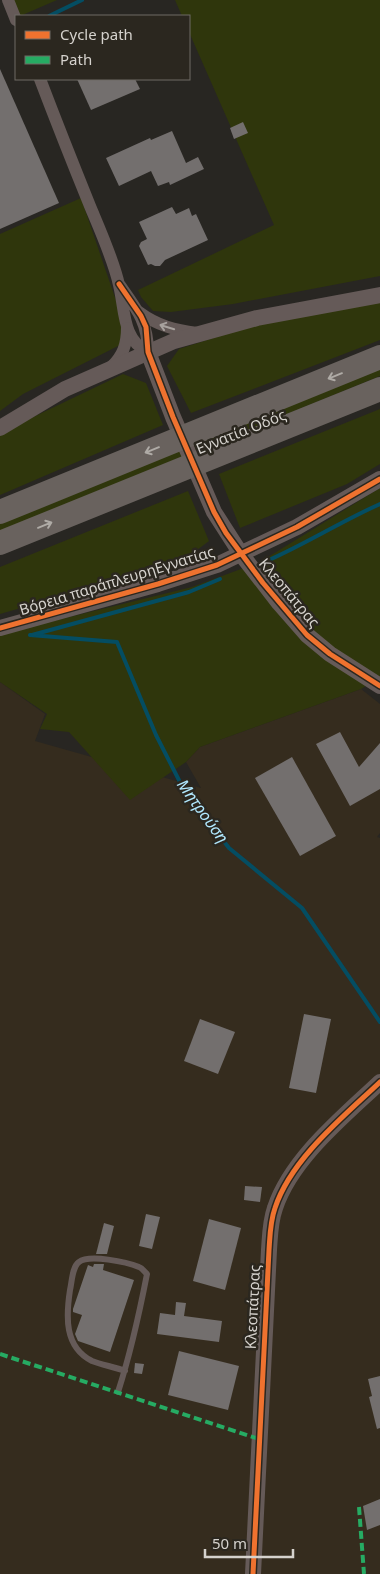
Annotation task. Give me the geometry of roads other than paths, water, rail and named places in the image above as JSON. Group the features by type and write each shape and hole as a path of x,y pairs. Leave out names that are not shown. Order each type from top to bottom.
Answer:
{"highway":[{"name":"Εγνατία Οδός","path":"0,512 380,357"},
{"name":"Εγνατία Οδός","path":"0,543 380,389"}],"street":[{"path":"8,0 15,18"},
{"path":"40,80 96,220 119,284 127,328 127,339 124,351 118,361 109,369"},
{"path":"119,284 138,311 146,327 148,352"},
{"path":"0,428 65,389 174,341 257,318 380,295"},
{"path":"138,311 152,321 167,328 200,334"},
{"path":"127,328 134,343 140,349 148,352"},
{"name":"Κλεοπάτρας","path":"148,352 204,491 226,533 240,554 307,635 330,654 380,686"},
{"name":"Βόρεια παράπλευρηΕγνατίας","path":"0,628 177,579 218,565 297,527 380,479"},
{"name":"Κλεοπάτρας","path":"253,1574 268,1250 274,1210 284,1189 309,1153 380,1082"}],"lane":[{"path":"118,1392 125,1370 136,1332 147,1274 140,1267 130,1264 92,1258 84,1259 76,1264 73,1274 66,1312 70,1333 76,1348 92,1360 125,1370"}],"waterway":[{"path":"51,15 82,0"},
{"path":"269,560 380,504"},
{"path":"32,635 189,592 220,579"},
{"name":"Μητρούση","path":"30,635 117,642 156,735 184,790 229,848 302,908 380,1022"}]}
